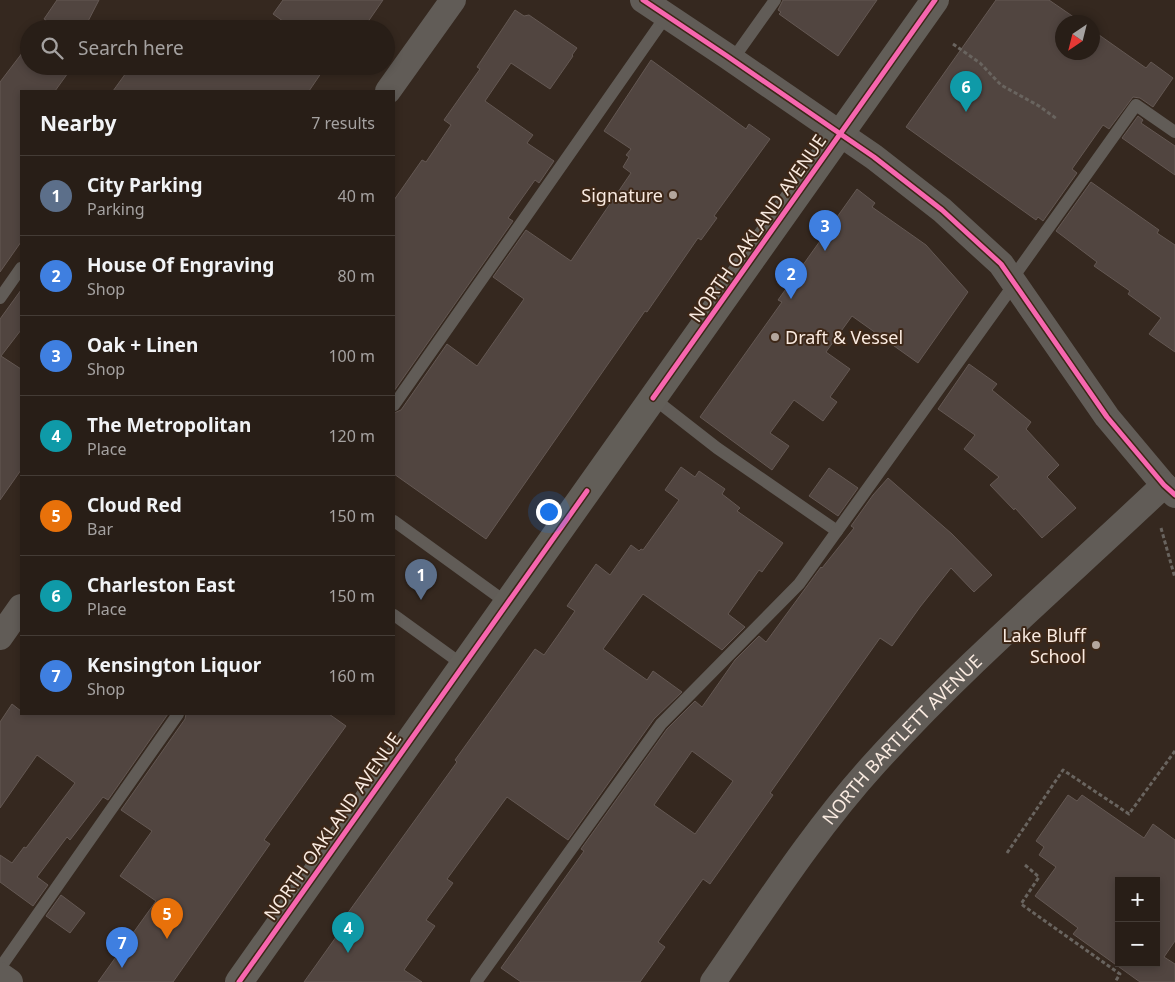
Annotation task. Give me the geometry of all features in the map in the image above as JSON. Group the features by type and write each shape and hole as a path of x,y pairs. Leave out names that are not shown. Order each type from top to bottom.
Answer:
{"main road":[{"name":"NORTH OAKLAND AVENUE","path":"239,982 935,0"}],"street":[{"path":"389,90 453,0"},
{"path":"643,0 733,59 841,134 942,210 1001,264 1106,417 1170,490"},
{"name":"NORTH BARTLETT AVENUE","path":"713,982 822,825 874,763 956,678 1170,490"},
{"path":"0,637 20,608"},
{"path":"0,975 10,982"}],"lane":[{"path":"733,59 774,0"},
{"path":"395,404 666,16"},
{"path":"476,982 662,724 799,584 1014,281 1136,104 1175,132"},
{"path":"0,298 20,269"},
{"path":"653,398 717,448 837,531"},
{"path":"395,522 507,604"},
{"path":"395,615 463,664"},
{"path":"0,968 177,715"}],"path":[{"path":"953,44 980,64 1001,85 1039,106 1057,119"},
{"path":"1161,528 1175,578"},
{"path":"1007,853 1063,770 1129,814 1175,751"},
{"path":"1025,865 1039,877 1021,904 1120,974 1115,982"}],"building":[{"path":"57,0 99,0 89,20 44,19"},
{"path":"283,0 383,0 369,20 281,20 273,14"},
{"path":"783,0 877,0 838,56 779,14 781,12 778,10"},
{"path":"996,0 1049,0 1071,15 1055,15 1055,60 1100,60 1100,36 1146,68 1151,62 1173,78 1153,107 1140,98 1133,97 1109,129 1103,125 1072,169 1077,173 1043,221 1038,217 1036,220 906,127"},
{"path":"515,10 524,16 529,15 577,48 550,89 511,63 485,101 533,135 527,143 554,161 539,183 535,180 508,218 513,221 395,390 395,199 422,160 426,162 451,125 444,120 480,69 477,67"},
{"path":"20,56 20,75 67,75 56,90 20,90 20,243 0,272 0,82"},
{"path":"651,60 746,129 749,124 770,139 714,216 717,218 701,240 698,238 647,312 645,311 486,539 395,475 395,413 401,410 447,344 477,366 524,299 493,277 526,230 571,261 631,173 623,167 629,157 626,155 631,149 604,131"},
{"path":"125,75 320,75 310,90 114,90"},
{"path":"1138,116 1143,120 1141,123 1175,146 1175,175 1122,138"},
{"path":"1091,182 1159,230 1157,233 1175,245 1175,352 1149,334 1161,318 1128,294 1130,291 1094,266 1097,262 1056,231"},
{"path":"857,189 875,203 872,207 926,245 968,292 918,363 852,316 826,352 850,369 830,397 837,402 823,421 794,400 770,433 789,446 772,470 700,417 782,302 778,300"},
{"path":"20,291 20,331 1,356 20,368 20,471 0,500 0,319"},
{"path":"969,364 997,384 992,390 1031,422 1026,429 1059,465 1047,477 1076,508 1042,538 1015,508 1014,510 990,485 999,477 964,449 975,435 938,409"},
{"path":"681,467 695,477 699,471 725,489 722,494 740,508 737,511 783,543 762,572 759,570 728,614 745,627 722,650 643,594 603,649 647,680 653,671 682,692 654,719 568,840 507,797 447,879 453,883 426,920 435,926 404,970 422,982 304,982 346,923 342,921 457,762 455,760 535,649 544,655 575,611 567,606 596,564 610,575 631,545 639,551 643,550 679,500 665,490"},
{"path":"829,468 858,488 838,516 809,496"},
{"path":"888,478 952,534 992,575 974,592 951,568 892,646 880,638 770,793 773,795 710,884 703,879 658,942 665,947 640,982 521,982 501,968 584,851 581,849 667,729 695,701 702,707 735,660 759,636 766,642 821,567 854,528 851,526 873,495","holes":["692,751 733,781 695,834 654,805"]},
{"path":"12,704 20,710 20,715 167,715 108,800 103,797 70,840 67,837 37,877 48,885 33,906 0,882 0,855 12,863 24,847 26,848 75,783 37,755 0,808 0,722"},
{"path":"186,715 330,715 346,726 264,840 270,844 173,982 98,982 156,901 120,876 152,831 121,810 185,719"},
{"path":"1068,795 1077,801 1082,795 1144,838 1153,824 1175,840 1175,941 1164,957 1175,964 1175,982 1140,982 1119,967 1160,967 1160,877 1115,877 1115,964 1073,934 1078,928 1035,896 1056,867 1039,855 1044,847 1036,841"},
{"path":"61,895 85,913 70,933 46,916"}],"cycle path":[{"path":"643,0 874,157 942,210 1001,264 1107,417 1164,485 1175,495"},
{"path":"653,398 935,0"},
{"path":"239,982 587,491"}],"place":[{"name":"Charleston East","path":"966,112"},
{"name":"Signature","path":"673,195"},
{"name":"Oak + Linen","path":"825,251"},
{"name":"House Of Engraving","path":"791,299"},
{"name":"Draft & Vessel","path":"775,337"},
{"name":"City Parking","path":"421,600"},
{"name":"Lake Bluff School","path":"1096,645"},
{"name":"Cloud Red","path":"167,939"},
{"name":"The Metropolitan","path":"348,953"},
{"name":"Kensington Liquor","path":"122,968"}]}
